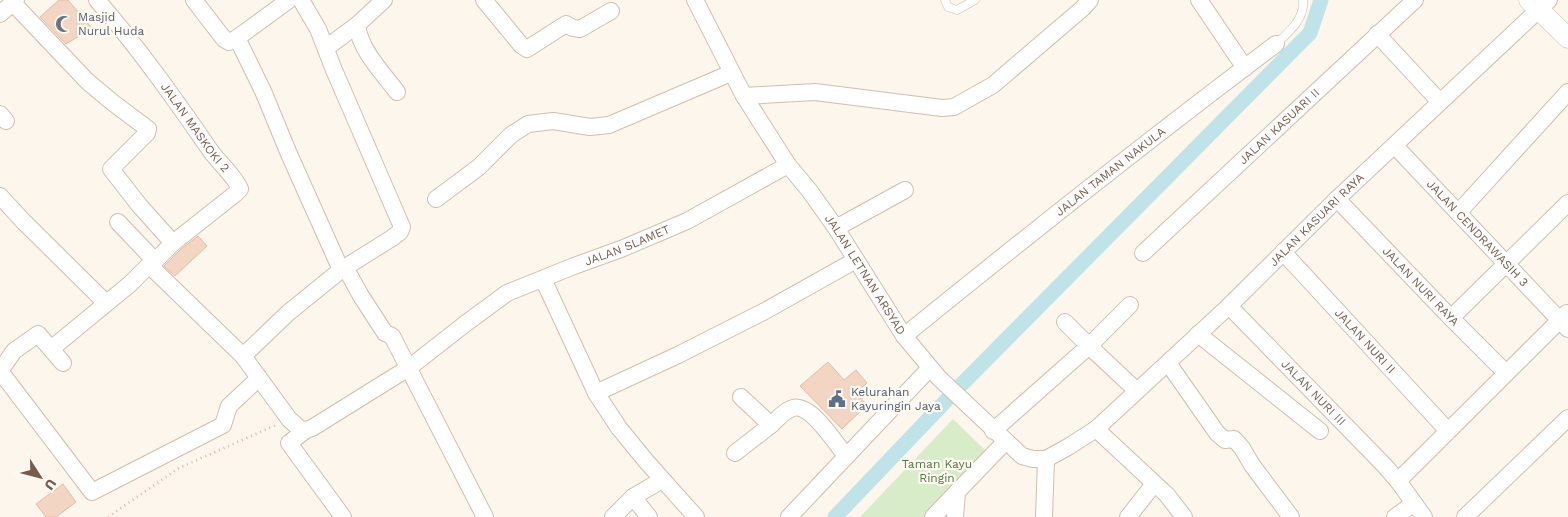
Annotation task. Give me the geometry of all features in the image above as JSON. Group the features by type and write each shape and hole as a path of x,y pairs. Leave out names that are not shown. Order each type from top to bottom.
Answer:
{"street":[{"name":"JALAN MASKOKI 2","path":"97,0 128,36 218,162 238,184 240,189 173,243"},
{"path":"194,0 226,41 229,42 289,0"},
{"path":"243,356 288,313 343,268 400,232 402,225 331,44 318,30 301,0"},
{"path":"331,44 384,0"},
{"path":"484,0 521,45 528,49 566,24 580,29 610,11"},
{"name":"JALAN LETNAN ARSYAD","path":"695,0 744,96 788,165 810,190 836,228 904,336 935,373 1022,456 1033,459 1046,459"},
{"path":"744,96 815,92 942,108 954,107 993,85 1090,0"},
{"path":"1199,0 1244,68"},
{"name":"JALAN KASUARI II","path":"1144,254 1414,0"},
{"path":"0,14 14,1 87,81 148,129 147,133 111,169 139,205 173,243 130,284 51,349"},
{"path":"1539,3 1568,38"},
{"name":"JALAN KASUARI RAYA","path":"1096,429 1229,306 1395,146 1539,3"},
{"path":"357,24 362,44 397,92"},
{"path":"1378,34 1440,102"},
{"path":"237,38 343,268 385,333 392,336 410,367 482,516"},
{"name":"JALAN TAMAN NAKULA","path":"904,336 1078,195 1276,44"},
{"path":"436,199 479,167 512,135 528,124 554,121 590,127 609,125 731,73"},
{"path":"1458,213 1568,92"},
{"name":"JALAN CENDRAWASIH 3","path":"1395,146 1506,264 1565,320"},
{"name":"JALAN SLAMET","path":"343,517 289,443 306,430 410,367 508,293 687,221 788,165"},
{"path":"836,228 905,190"},
{"path":"0,196 106,302"},
{"name":"JALAN NURI RAYA","path":"1338,199 1506,373"},
{"path":"1451,318 1568,203"},
{"path":"118,222 152,264 243,356 289,419 300,429 306,430"},
{"name":"JALAN NURI II","path":"1283,252 1448,431"},
{"path":"596,393 678,355 765,311 856,260"},
{"path":"543,279 596,393 619,428 662,480 696,517"},
{"path":"933,517 956,492 999,436 1130,305"},
{"name":"JALAN NURI III","path":"1229,306 1384,465 1424,517"},
{"path":"1398,481 1506,373 1565,320"},
{"path":"1066,322 1137,390"},
{"path":"63,363 38,334 14,352 0,371 92,492 223,424 229,406 259,378"},
{"path":"1198,334 1320,431"},
{"path":"1168,363 1217,433 1225,440 1234,439 1242,448 1252,465 1291,517"},
{"path":"789,517 846,456 935,373"},
{"path":"741,397 770,424"},
{"path":"734,453 785,412 794,408 805,409 817,419 846,456"},
{"path":"1465,517 1568,418"},
{"path":"1044,517 1046,459 1096,429 1167,495 1184,517"},
{"path":"613,517 633,498 662,480"},
{"path":"1128,517 1154,484"},
{"path":"955,517 956,492"},
{"path":"633,498 649,517"},
{"path":"1395,517 1414,503"}],"lane":[{"path":"945,0 948,7 957,10 975,0"},
{"name":"JALAN TAMAN NAKULA","path":"1276,44 1297,23 1303,6 1303,0"}],"path":[{"path":"108,517 179,468 289,419"}],"green space":[{"name":"Taman Kayu Ringin","path":"953,419 987,452 926,517 860,517"}],"building":[{"name":"Masjid Nurul Huda","path":"59,0 68,0 92,28 66,44 40,17"},
{"path":"198,236 207,246 175,276 164,266"},
{"name":"Kelurahan Kayuringin Jaya","path":"828,362 844,380 856,370 867,383 856,393 867,405 842,429 800,386"},
{"path":"63,484 76,502 56,517 46,517 36,504"}],"waterway":[{"path":"835,517 960,386 1310,33 1321,0"}],"place":[{"name":"Masjid Nurul Huda","path":"64,24"},
{"name":"Kelurahan Kayuringin Jaya","path":"837,399"}]}
